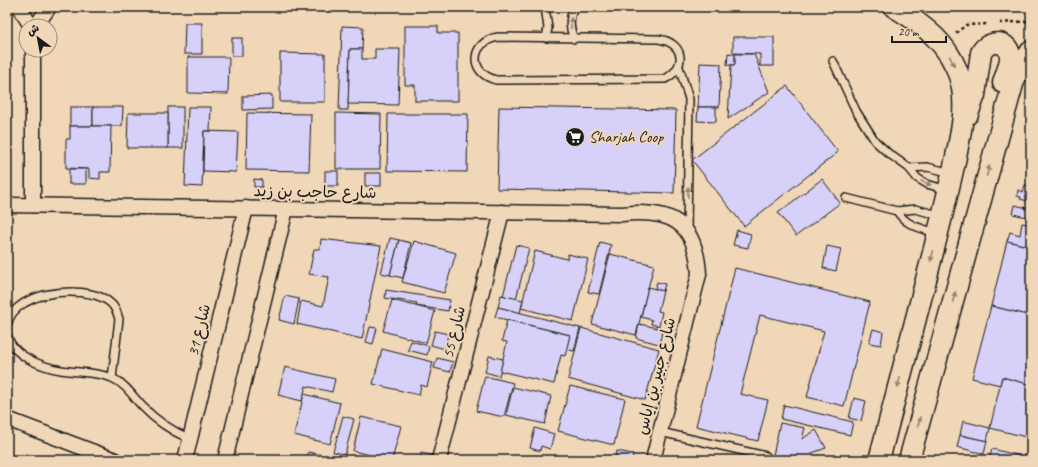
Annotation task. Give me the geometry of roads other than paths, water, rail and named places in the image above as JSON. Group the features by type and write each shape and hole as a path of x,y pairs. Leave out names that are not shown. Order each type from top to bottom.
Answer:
{"main road":[{"path":"894,7 928,29 948,52 955,65 963,94 962,127"},
{"path":"879,460 940,225 962,127 975,95 981,53 987,45 997,43 1002,44 1009,51 1010,56 997,106 997,138"},
{"path":"909,460 1013,84 1031,51"}],"street":[{"path":"19,7 26,18"},
{"path":"41,18 49,7"},
{"path":"33,58 33,205"},
{"name":"شارع حاجب بن زيد","path":"7,205 622,214"},
{"name":"شارع 31","path":"185,460 246,208"},
{"path":"225,460 286,209"},
{"name":"شارع 55","path":"440,460 502,212"},
{"name":"شارع جبير بن إياس","path":"622,214 636,212 660,215 676,222 687,231 698,254 699,274 653,460"},
{"name":"شارع جبير بن إياس","path":"622,214 636,219 667,226 680,236 690,255 693,300"},
{"path":"7,419 115,460"}],"lane":[{"path":"545,7 548,28 546,38"},
{"path":"574,7 570,16 570,28 574,39"},
{"path":"679,67 673,74 665,79 496,80 487,78 480,71 476,62 476,53 481,44 489,39 498,37 666,40 674,44 678,51 680,59 679,67 689,99 687,231"},
{"path":"833,61 864,127 888,153 909,168 912,174 922,182 950,182"},
{"path":"909,168 927,167 950,182"},
{"path":"846,198 897,211 915,209 940,225"},
{"path":"897,211 900,216 910,224 940,225"},
{"path":"112,378 119,319 117,312 108,301 83,294 57,293 43,296 21,304 10,317 7,326 8,340 12,346 22,354 47,366 61,370 89,372 112,378 127,389 142,406 162,424 190,439"},
{"path":"660,432 766,456"}],"place":[{"name":"Sharjah Coop","path":"575,137"}]}
